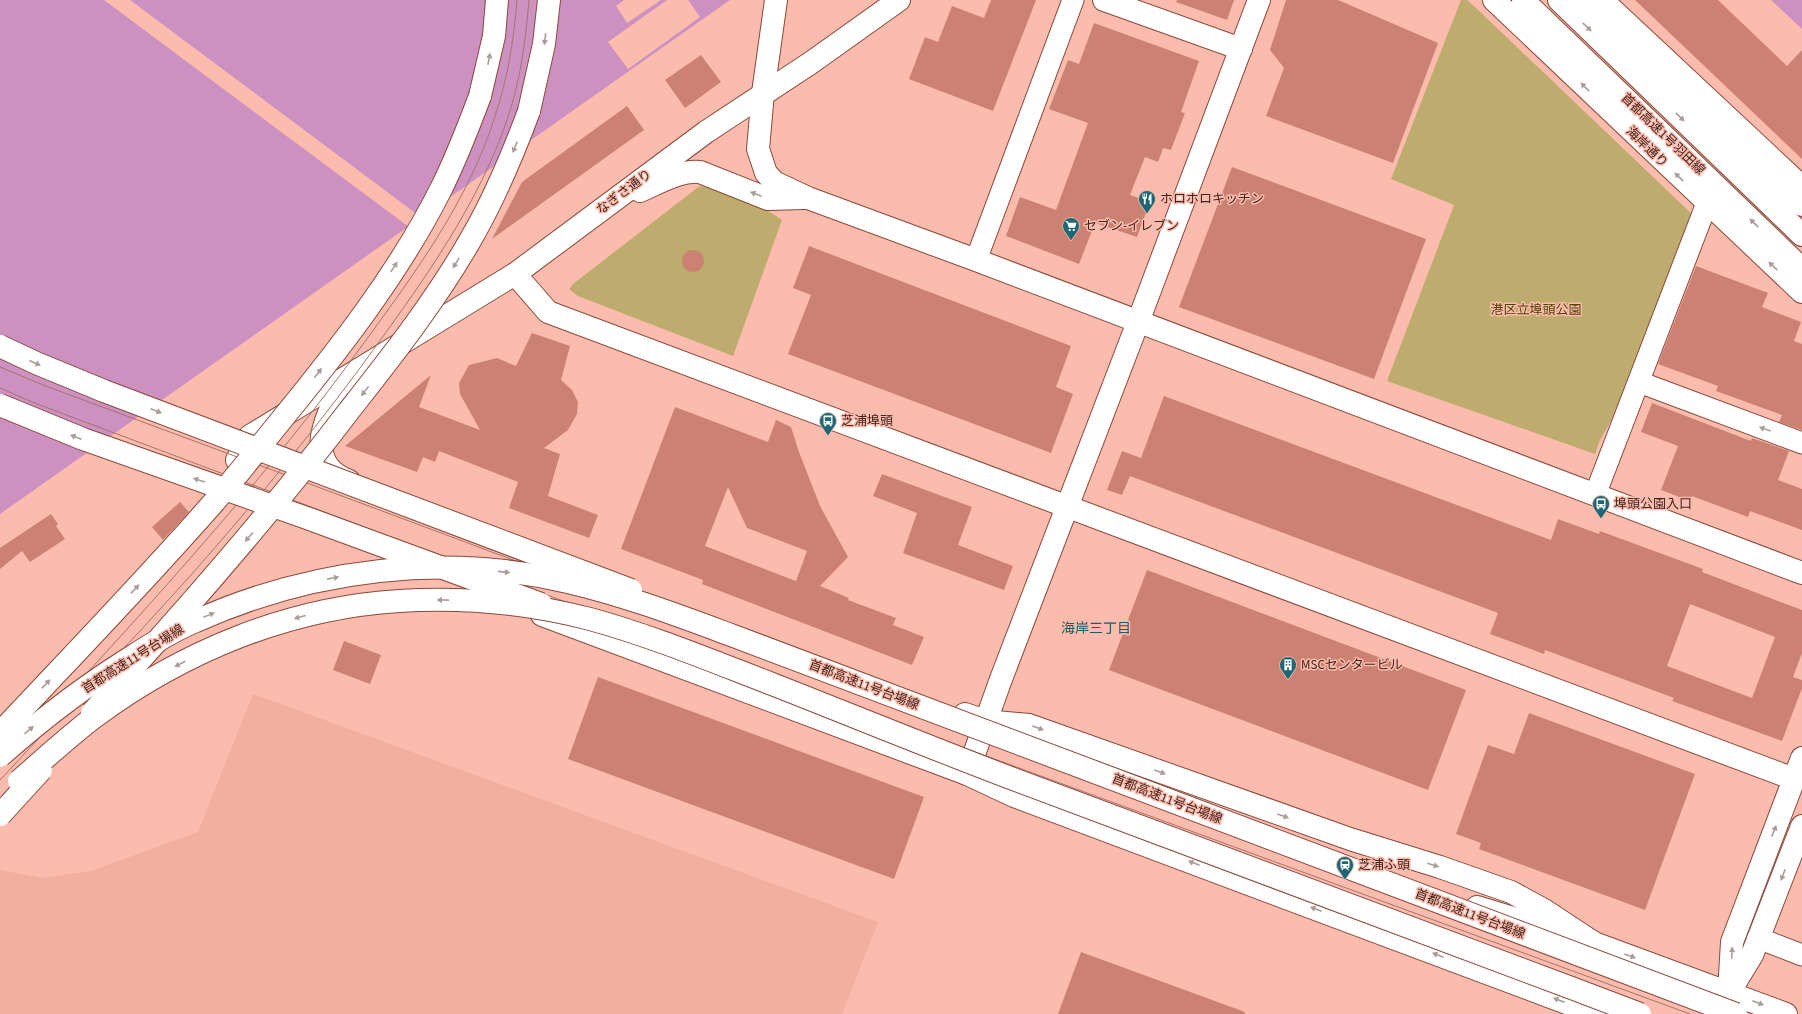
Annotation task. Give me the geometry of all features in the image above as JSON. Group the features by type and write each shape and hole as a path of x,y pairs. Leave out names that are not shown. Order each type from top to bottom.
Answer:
{"main road":[{"path":"0,733 154,569 216,500 306,389 357,322 392,271 440,191 468,128 480,96 488,65 494,36 497,0"},
{"path":"0,815 193,603 261,523 362,395 439,290 472,237 501,180 517,143 529,110 538,78 549,0"},
{"path":"776,0 763,93 758,148 766,173 774,182 808,198 976,260 1802,573"},
{"name":"なぎさ通り","path":"899,0 812,62 706,132 515,274 250,436 232,469 245,504 967,774 1014,796 1596,1014"},
{"path":"1104,0 1241,49"},
{"path":"967,774 1259,0"},
{"name":"海岸通り","path":"1494,0 1802,292"},
{"name":"首都高速1号羽田線","path":"1522,0 1565,39 1802,269"},
{"path":"1529,0 1565,39"},
{"path":"1559,0 1802,235"},
{"path":"1582,0 1802,205"},
{"path":"1602,0 1802,187"},
{"path":"608,204 680,174 691,171 700,172 768,199 808,198"},
{"path":"515,274 548,312 1794,779"},
{"path":"0,346 36,363 104,391 1262,828 1468,904 1594,943 1786,1014"},
{"path":"345,379 323,427 322,440 322,448 326,463 333,473 343,479 986,721 1029,725 1350,839 1440,867 1504,890 1544,910 1594,943"},
{"path":"0,405 82,439 304,516 1651,1014"},
{"name":"首都高速11号台場線","path":"0,756 35,725 115,667 159,639 195,621 230,607 307,583 362,572 394,568 458,568 526,574 606,592 731,634 1732,1014"},
{"name":"首都高速11号台場線","path":"0,800 19,781 91,720 130,692 205,650 272,624 338,608 371,603 401,601 471,600 530,607 590,619 681,649 1006,776 1640,1014"},
{"path":"1732,1014 1729,992 1732,942 1802,758"},
{"path":"1729,992 1752,955 1802,826"}],"street":[{"path":"976,260 1073,0"},
{"path":"1594,495 1707,203"},
{"path":"1639,382 1802,443"},
{"path":"1758,938 1802,955"}],"shaded area":[{"path":"0,0 730,0 0,514"},
{"path":"1771,0 1802,0 1802,29"},
{"path":"253,694 878,922 842,1014 0,1014 0,870 43,878 91,871 198,832"}],"green space":[{"name":"港区立埠頭公園","path":"1461,0 1467,0 1475,7 1694,216 1626,395 1600,440 1595,454 1387,381 1454,205 1391,179"},
{"path":"701,186 764,208 782,220 733,356 578,296 569,289 573,284"}],"pier":[{"path":"104,0 130,0 422,218 409,227"},
{"path":"624,0 661,0 627,23 616,6"},
{"path":"667,0 688,0 700,17 628,69 608,42"}],"building":[{"path":"991,0 1036,0 993,111 909,79 925,37 938,42 952,6 984,18"},
{"path":"1177,0 1234,0 1227,20 1176,2"},
{"path":"1286,0 1338,0 1438,43 1393,163 1266,116 1284,68 1270,50"},
{"path":"1635,0 1718,0 1787,66 1802,50 1802,159"},
{"path":"1094,23 1199,61 1181,112 1185,113 1171,150 1163,148 1158,162 1145,157 1130,195 1150,202 1137,237 1095,223 1079,264 1006,236 1020,197 1056,210 1088,123 1049,109 1068,60 1079,64"},
{"path":"701,55 721,82 685,108 665,80"},
{"path":"627,106 644,130 492,239 522,182"},
{"path":"1232,167 1426,239 1374,379 1179,307"},
{"path":"809,246 1071,346 1056,387 1073,394 1051,453 788,354 811,295 793,288"},
{"path":"693,250 701,253 704,261 701,269 693,272 685,269 682,261 685,253"},
{"path":"1696,266 1768,293 1762,307 1801,322 1794,341 1802,344 1802,430 1779,422 1782,415 1716,391 1718,386 1658,364"},
{"path":"532,333 570,346 561,380 572,390 578,402 577,414 568,430 544,448 560,454 548,496 598,515 589,538 509,508 518,482 439,451 435,462 423,457 417,472 345,446 431,375 419,407 480,430 460,394 459,383 469,365 497,358 516,366"},
{"path":"1164,396 1551,540 1558,519 1599,534 1600,531 1703,569 1702,572 1802,610 1802,653 1793,677 1802,680 1802,688 1782,741 1672,701 1674,698 1545,650 1544,654 1490,634 1498,613 1130,476 1122,495 1107,490 1122,451 1141,458","holes":["1690,604 1775,637 1752,698 1667,666"]},
{"path":"1652,403 1751,441 1752,438 1789,451 1778,480 1802,489 1802,530 1750,511 1748,517 1692,496 1690,501 1661,490 1678,446 1641,432"},
{"path":"675,407 768,442 776,420 791,427 820,506 848,557 820,586 849,598 848,600 896,618 893,625 924,637 912,665 702,584 703,580 621,549","holes":["728,487 747,528 807,551 796,581 705,546"]},
{"path":"882,474 972,507 958,545 1013,566 1004,590 903,553 917,513 873,496"},
{"path":"180,502 189,512 163,540 152,527"},
{"path":"51,514 58,524 56,526 65,539 30,562 22,551 0,569 0,548"},
{"name":"MSCセンタービル","path":"1147,570 1466,690 1428,790 1109,670"},
{"path":"344,641 381,655 370,684 333,670"},
{"path":"598,677 924,797 894,879 568,759"},
{"path":"1529,713 1695,774 1645,910 1479,849 1481,843 1456,834 1488,745 1514,754"},
{"path":"1081,952 1245,1012 1245,1014 1058,1014"}],"tram line":[{"path":"0,767 144,610 283,449 327,393 420,264 451,214 465,188 489,134 508,68 517,0"},
{"path":"0,780 168,601 241,517 338,397 422,281 458,225 489,165 502,135 512,104 521,65 529,0"},
{"path":"0,367 43,385 1100,780 1736,1014"},
{"path":"0,388 32,402 476,569 1690,1014"}],"place":[{"name":"ホロホロキッチン","path":"1147,214"},
{"name":"セブン-イレブン","path":"1071,241"},
{"name":"芝浦埠頭","path":"828,436"},
{"name":"埠頭公園入口","path":"1601,519"},
{"name":"MSCセンタービル","path":"1288,680"},
{"name":"芝浦ふ頭","path":"1345,880"}],"district":[{"name":"海岸三丁目","path":"1096,629"}]}
